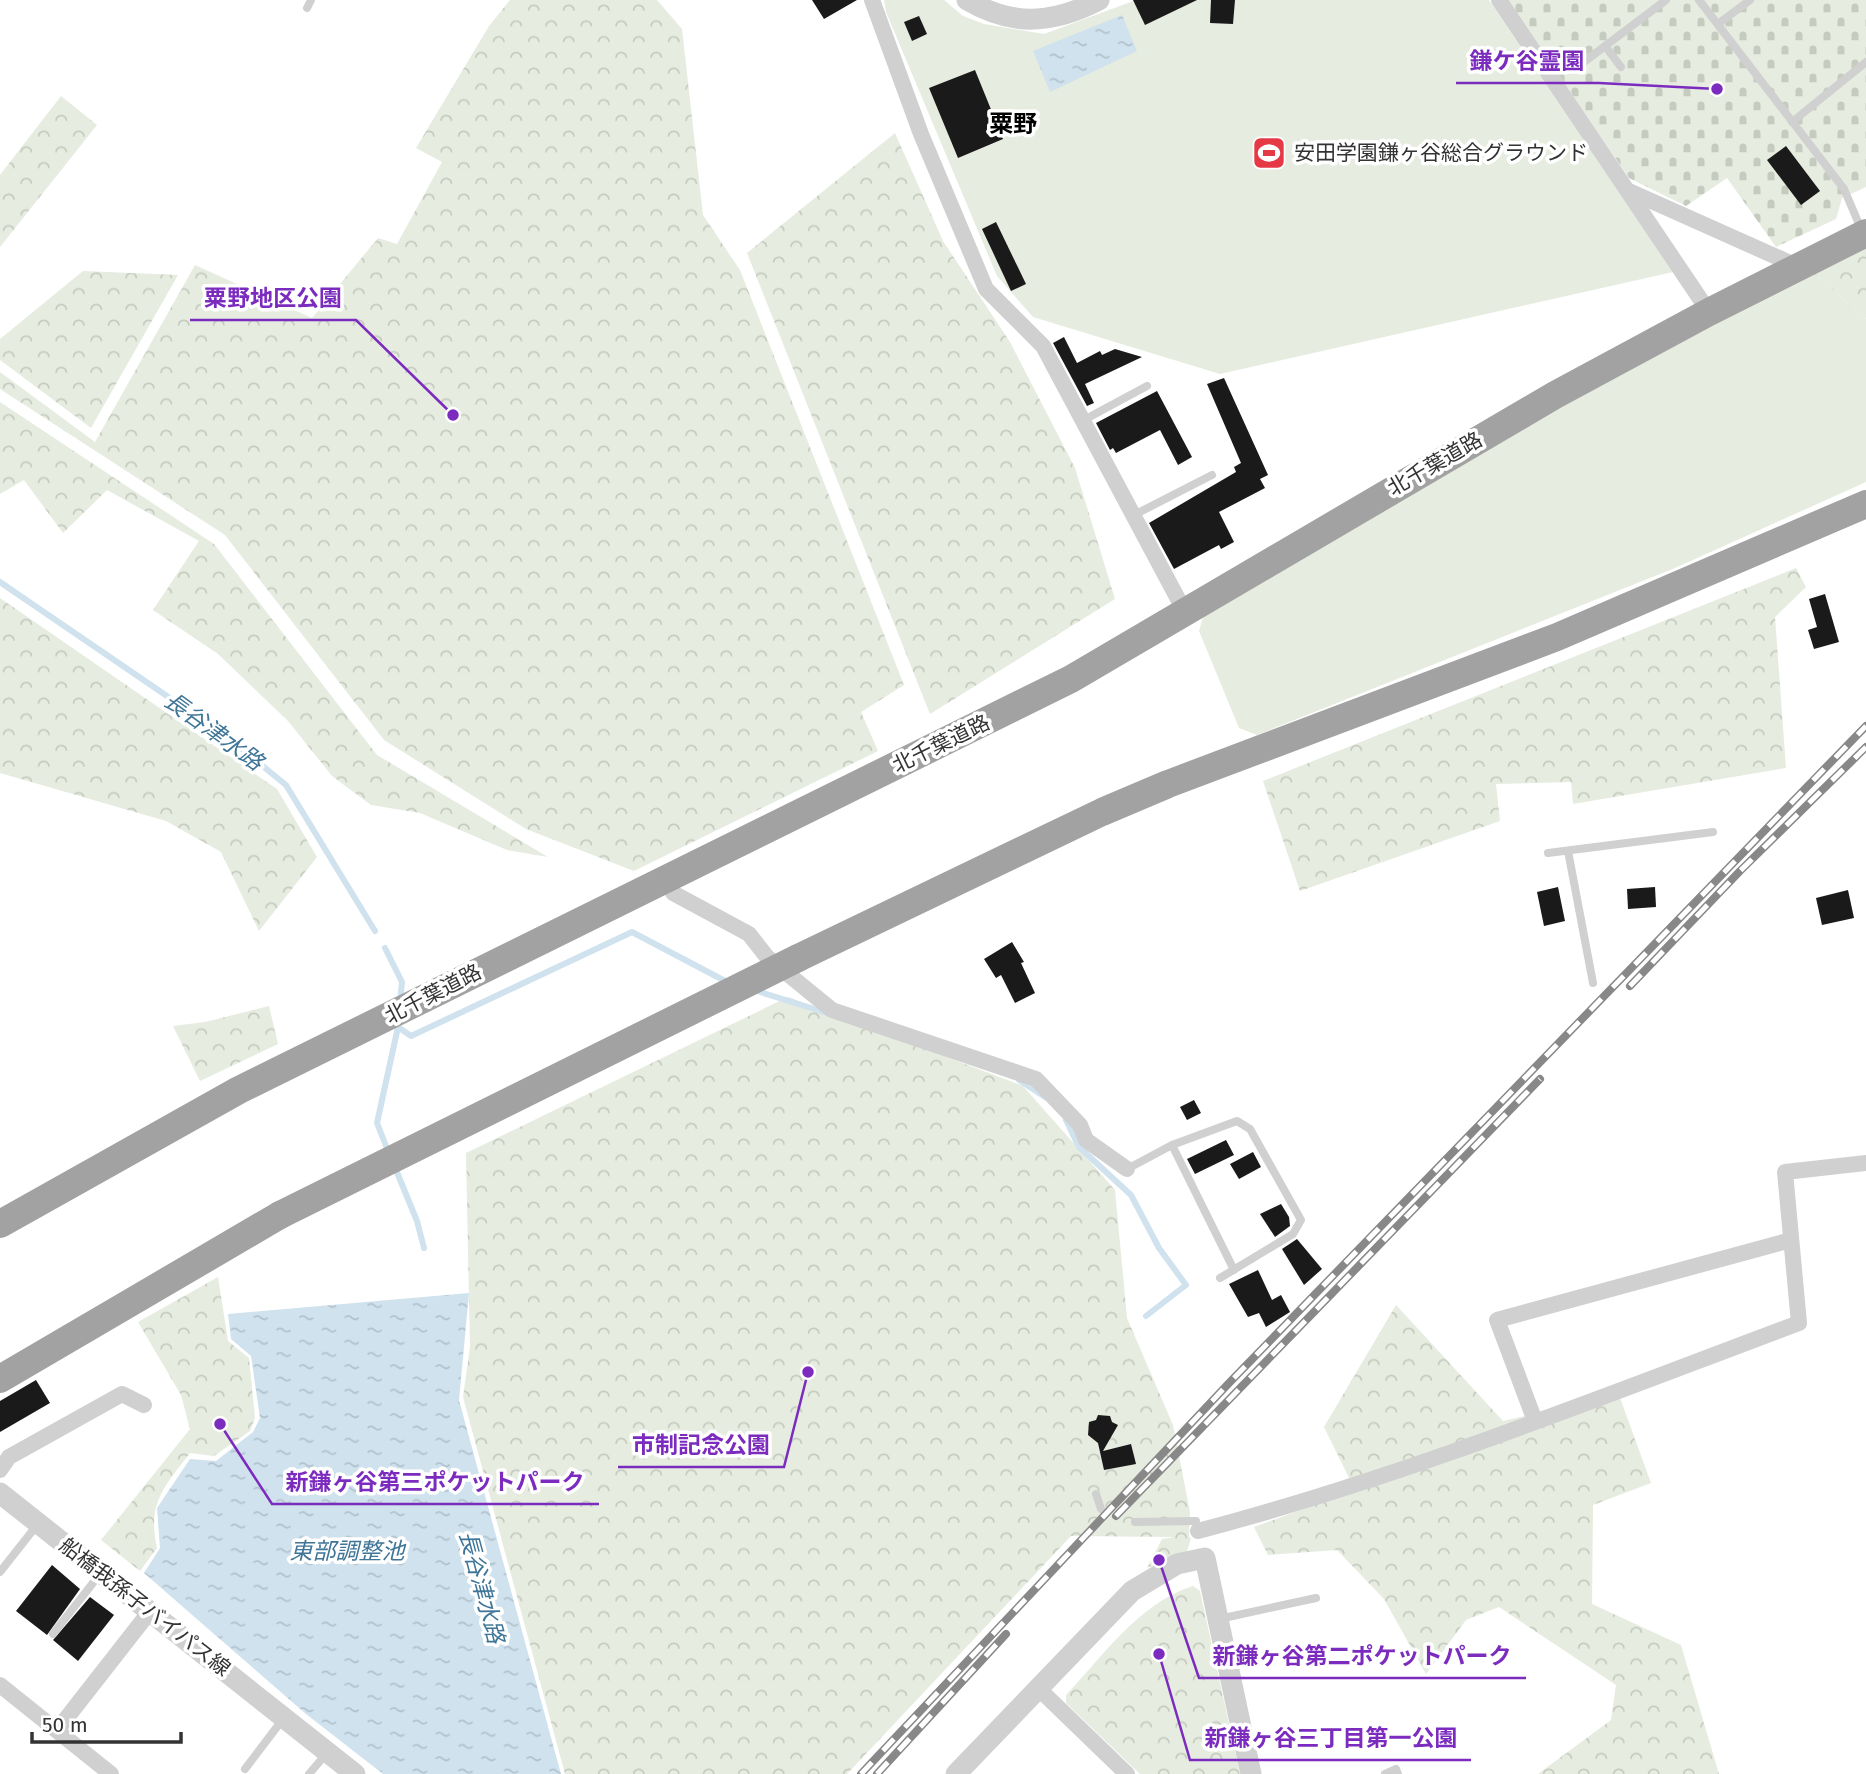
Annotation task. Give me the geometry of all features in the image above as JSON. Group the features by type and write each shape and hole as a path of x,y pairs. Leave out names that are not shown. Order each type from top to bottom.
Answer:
{"highway":[{"name":"北千葉道路","path":"0,1224 239,1090 1072,679 1186,614 1373,499 1709,312 1865,233"},
{"path":"0,1379 280,1215 798,958 1157,789 1557,637 1866,504"}],"street":[{"path":"872,0 977,272 986,289 1043,346 1186,614"},
{"path":"967,0 1004,18 1027,22 1076,12 1099,0"},
{"path":"1499,0 1709,312"},
{"path":"1629,191 1797,266"},
{"path":"673,893 749,934 766,957 832,1010 1036,1079 1080,1125 1086,1140 1127,1169"},
{"path":"1251,1774 1197,1526 1292,1507 1799,1323 1786,1172 1866,1163"},
{"path":"1535,1421 1497,1320 1791,1240"},
{"path":"0,1470 9,1457 122,1394 144,1405"},
{"name":"船橋我孫子バイパス線","path":"0,1493 355,1774"},
{"path":"956,1774 1132,1591 1177,1564 1205,1558"},
{"path":"58,1729 150,1610"},
{"path":"1038,1688 1127,1774"},
{"path":"3,1692 58,1729 100,1771"}],"lane":[{"path":"1576,68 1666,0"},
{"path":"1699,0 1844,189 1865,233"},
{"path":"1718,24 1750,0"},
{"path":"1605,46 1620,67"},
{"path":"1792,121 1866,62"},
{"path":"1082,421 1147,386"},
{"path":"1132,516 1212,475"},
{"path":"1548,853 1713,832"},
{"path":"1568,850 1593,983"},
{"path":"1127,1169 1172,1145 1237,1121 1250,1129 1301,1220 1293,1234 1220,1278"},
{"path":"1172,1145 1234,1270"},
{"path":"1096,1494 1101,1509"},
{"path":"1135,1522 1197,1526"},
{"path":"0,1572 38,1523"},
{"path":"53,1634 102,1572"},
{"path":"1219,1619 1316,1598"},
{"path":"245,1769 284,1717"},
{"path":"309,1774 328,1752"},
{"path":"1385,1774 1396,1769 1398,1774"}],"green space":[{"path":"510,0 657,0 682,29 703,215 740,270 904,685 861,712 878,751 634,871 526,829 384,740 225,535 0,389 0,372 95,442 195,265 312,318 378,238 397,244 442,162 416,148 489,26"},
{"name":"安田学園鎌ヶ谷総合グラウンド","path":"884,0 944,0 963,16 984,24 1044,34 1136,0 1489,0 1673,272 1220,374 1033,317 997,276 886,12"},
{"path":"1508,0 1866,0 1866,187 1842,198 1836,219 1776,247 1727,178 1686,206 1629,178"},
{"path":"61,96 97,125 0,247 0,175"},
{"path":"895,133 943,241 1010,342 1075,468 1115,599 930,714 747,253"},
{"path":"1866,244 1866,319 1811,271"},
{"path":"83,271 178,275 91,428 0,360 0,339"},
{"path":"1811,271 1866,319 1866,482 1675,568 1257,735 1239,728 1199,631 1203,617 1402,493"},
{"path":"0,402 214,544 377,755 548,857 507,850 420,813 371,805 332,776 288,721 218,654 153,610 199,541 107,490 63,533 24,480 0,494"},
{"path":"1796,568 1806,587 1775,617 1786,768 1573,804 1571,782 1496,784 1500,821 1300,891 1263,781"},
{"path":"0,598 277,789 317,857 259,931 221,852 166,821 0,773"},
{"path":"788,997 1023,1086 1115,1190 1127,1318 1173,1425 1190,1512 1191,1538 1187,1552 1147,1568 1162,1539 1175,1537 1071,1536 847,1774 565,1774 463,1397 470,1347 466,1153"},
{"path":"269,1006 278,1044 200,1081 173,1026 205,1022"},
{"path":"218,1277 228,1341 249,1358 255,1418 250,1431 214,1456 190,1453 172,1476 156,1507 154,1532 157,1548 140,1571 101,1540 190,1429 181,1395 138,1322"},
{"path":"1396,1305 1503,1421 1619,1395 1651,1483 1593,1505 1592,1604 1681,1645 1719,1774 1538,1774 1611,1720 1616,1685 1499,1607 1466,1620 1426,1674 1384,1599 1337,1550 1268,1555 1254,1527 1355,1490 1324,1427"},
{"path":"1193,1586 1200,1591 1240,1774 1140,1774 1066,1703 1066,1695 1139,1618 1174,1594"}],"water":[{"path":"1122,15 1137,51 1050,92 1033,51"},
{"name":"東部調整池","path":"469,1293 459,1400 561,1774 383,1774 306,1714 144,1573 160,1548 157,1508 190,1459 216,1461 253,1432 260,1418 251,1356 231,1339 228,1314"}],"building":[{"path":"812,0 857,0 824,19"},
{"path":"1133,0 1197,0 1145,25"},
{"path":"1211,0 1235,0 1233,24 1210,23"},
{"path":"919,16 927,34 912,41 904,22"},
{"path":"975,70 1003,139 958,158 929,88"},
{"path":"1786,146 1820,191 1801,205 1767,160"},
{"path":"996,222 1026,284 1011,291 982,229"},
{"path":"1064,337 1077,363 1100,351 1102,355 1115,349 1142,357 1085,384 1094,403 1087,406 1053,343"},
{"path":"1224,378 1268,475 1260,479 1265,488 1219,512 1234,542 1221,549 1219,545 1174,569 1149,523 1236,472 1234,467 1241,463 1207,384"},
{"path":"1157,391 1192,457 1178,465 1160,430 1116,453 1113,448 1110,450 1096,423"},
{"path":"1825,594 1839,642 1814,649 1808,630 1817,627 1809,599"},
{"path":"1558,887 1565,921 1544,926 1537,892"},
{"path":"1655,887 1656,907 1628,909 1627,889"},
{"path":"1848,890 1854,918 1822,925 1816,898"},
{"path":"1012,942 1024,962 1021,963 1035,993 1015,1003 1001,975 996,978 984,959"},
{"path":"1194,1100 1201,1113 1187,1120 1180,1107"},
{"path":"1226,1140 1234,1155 1195,1174 1187,1159"},
{"path":"1253,1152 1261,1167 1239,1179 1230,1164"},
{"path":"1281,1204 1289,1217 1290,1226 1275,1237 1260,1214"},
{"path":"1297,1239 1322,1269 1304,1285 1282,1249"},
{"path":"1258,1270 1272,1300 1281,1295 1290,1312 1266,1327 1259,1313 1248,1317 1229,1284"},
{"path":"36,1380 50,1403 0,1432 0,1401"},
{"path":"1098,1415 1110,1416 1112,1422 1118,1425 1103,1451 1131,1444 1136,1464 1104,1470 1098,1443 1088,1435 1089,1422 1096,1420"},
{"path":"52,1565 80,1589 47,1635 16,1611"},
{"path":"90,1597 114,1615 78,1661 53,1640"}],"waterway":[{"name":"長谷津水路","path":"0,582 227,737 286,785 375,931"},
{"path":"398,1027 411,1036 632,932 727,982"},
{"name":"長谷津水路","path":"385,948 402,982 400,1002"},
{"path":"754,990 827,1013"},
{"name":"長谷津水路","path":"388,1151 377,1123 398,1027"},
{"path":"1019,1080 1045,1097"},
{"path":"1066,1120 1079,1147 1131,1195 1159,1248 1186,1285 1146,1316"},
{"name":"長谷津水路","path":"394,1165 417,1221 424,1248"}],"railway":[{"path":"861,1774 1230,1382 1866,726"},
{"path":"1630,986 1740,871 1866,747"},
{"path":"1116,1516 1540,1079"},
{"path":"877,1774 1006,1634"}],"place":[{"name":"鎌ケ谷霊園","path":"1717,89"},
{"name":"安田学園鎌ヶ谷総合グラウンド","path":"1269,153"},
{"name":"粟野地区公園","path":"453,415"},
{"name":"市制記念公園","path":"808,1372"},
{"name":"新鎌ヶ谷第三ポケットパーク","path":"220,1424"},
{"name":"新鎌ヶ谷第二ポケットパーク","path":"1159,1560"},
{"name":"新鎌ヶ谷三丁目第一公園","path":"1159,1654"}],"district":[{"name":"粟野","path":"1013,124"}]}
